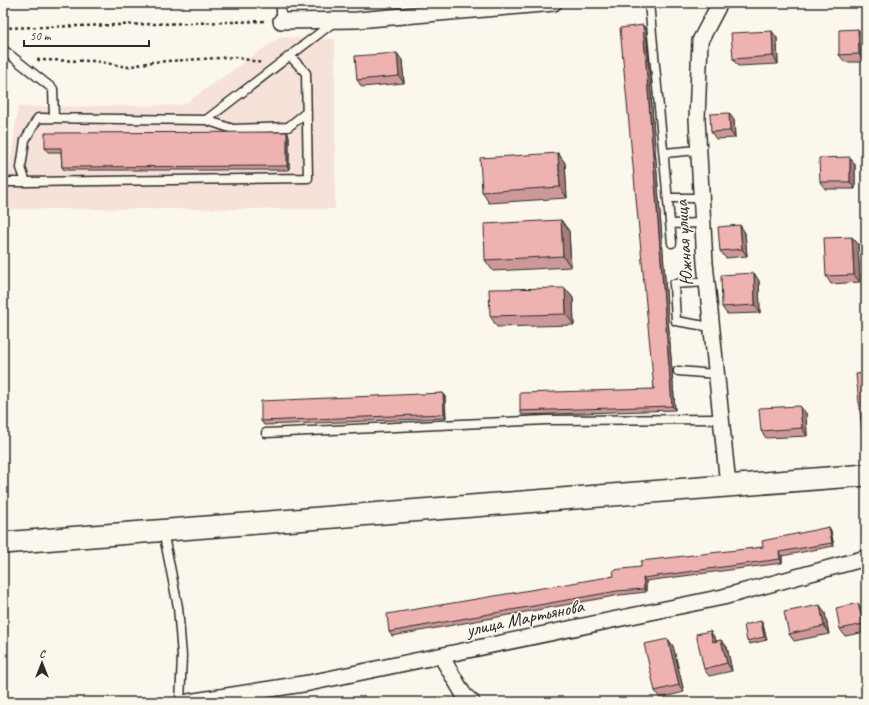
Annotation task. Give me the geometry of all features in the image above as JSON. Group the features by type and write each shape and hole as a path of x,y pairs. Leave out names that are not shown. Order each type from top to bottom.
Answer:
{"main road":[{"path":"3,543 866,475"}],"street":[{"path":"281,21 365,20 554,3"},
{"name":"Южная улица","path":"720,3 700,41 697,118 702,223 711,326 728,485"},
{"name":"улица Мартьянова","path":"188,702 309,683 723,597 866,558"},
{"path":"441,656 464,695 472,702"}],"lane":[{"path":"281,3 281,21"},
{"path":"650,3 672,243"},
{"path":"206,120 336,20"},
{"path":"3,51 16,59 53,89 54,118"},
{"path":"3,182 308,178 306,73 290,56"},
{"path":"26,182 21,168 25,140 38,118 206,120 233,129 288,127 307,112"},
{"path":"664,153 698,150"},
{"path":"668,198 701,198"},
{"path":"670,224 702,223"},
{"path":"707,282 674,284 676,321 711,326"},
{"path":"678,371 716,374"},
{"path":"266,433 547,420 721,419"},
{"path":"163,530 178,607 182,656 180,702"}],"path":[{"path":"3,28 281,21"},
{"path":"16,59 94,61 128,67 152,62 235,57 276,67"}],"shaded area":[{"path":"280,37 335,39 335,209 3,209 3,190 7,190 18,107 183,105"}],"building":[{"path":"643,25 672,406 520,411 520,393 654,389 620,28"},
{"path":"858,29 859,54 839,55 839,30"},
{"path":"772,31 773,56 733,59 731,33"},
{"path":"397,53 399,76 357,80 355,56"},
{"path":"729,113 730,131 711,132 710,114"},
{"path":"287,132 287,166 62,167 61,148 45,148 45,133"},
{"path":"558,153 560,187 482,192 480,158"},
{"path":"850,157 850,182 820,182 819,158"},
{"path":"561,220 563,256 485,260 484,224"},
{"path":"740,225 742,249 720,251 718,227"},
{"path":"852,237 854,275 826,276 824,238"},
{"path":"754,273 755,305 722,307 721,275"},
{"path":"565,288 566,314 490,316 489,289"},
{"path":"866,373 866,430 862,431 856,374"},
{"path":"443,393 444,414 261,421 261,401"},
{"path":"800,406 802,428 761,431 759,408"},
{"path":"829,527 832,543 779,552 780,559 643,578 644,589 617,591 389,632 387,614 614,576 613,570 641,567 641,561 763,547 762,541"},
{"path":"858,603 863,624 840,629 836,608"},
{"path":"820,605 824,626 789,634 784,612"},
{"path":"761,621 764,637 747,641 744,625"},
{"path":"710,631 713,642 721,640 727,663 704,669 696,634"},
{"path":"668,639 679,685 655,691 644,644"}]}
